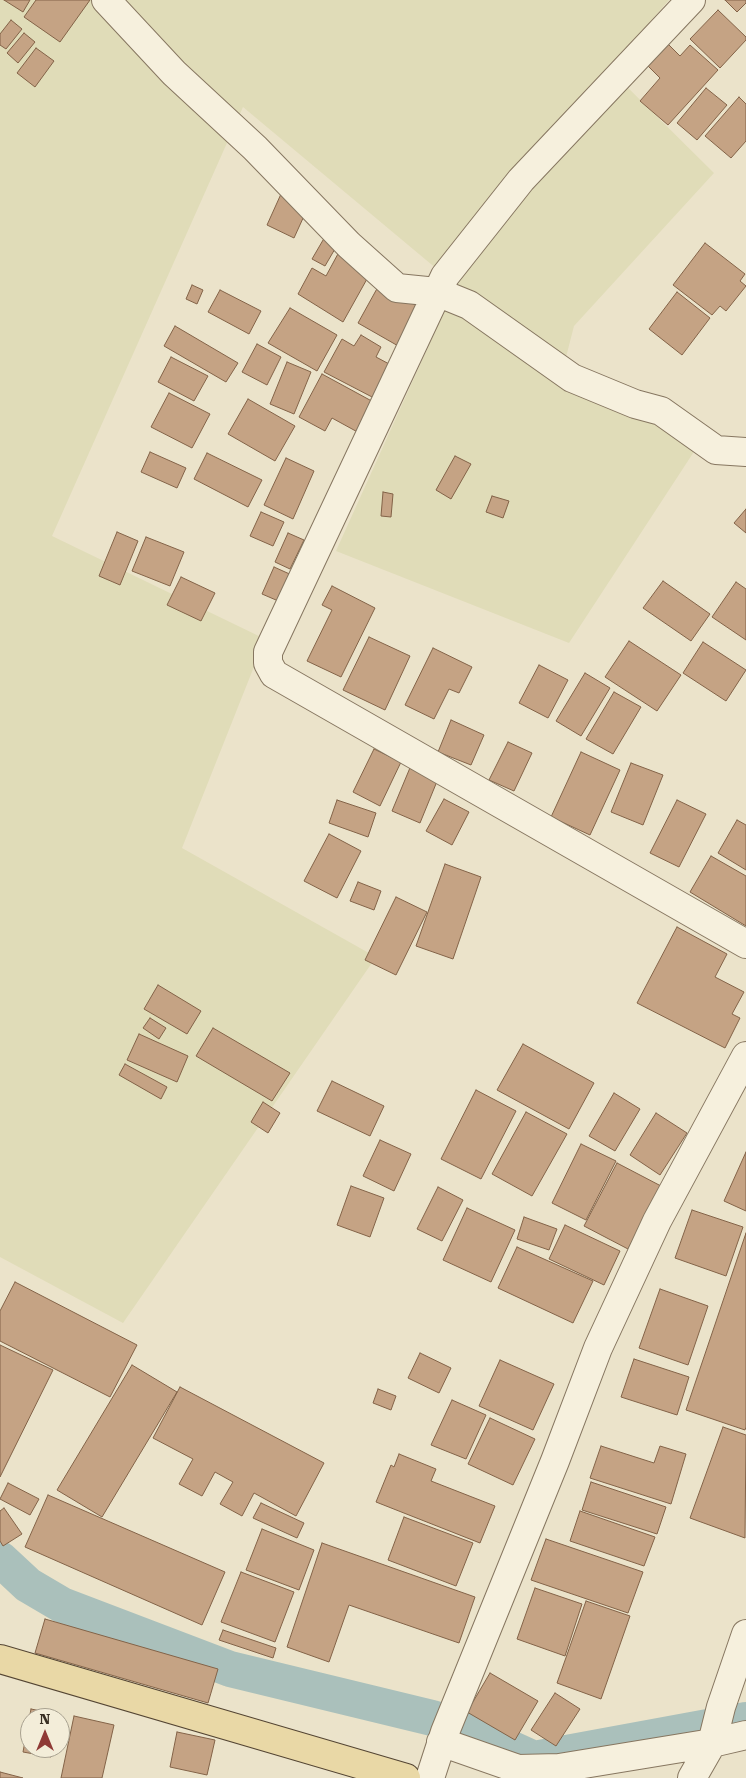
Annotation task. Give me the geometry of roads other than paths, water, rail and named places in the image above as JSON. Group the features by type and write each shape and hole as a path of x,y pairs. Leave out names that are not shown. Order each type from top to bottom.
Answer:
{"main road":[{"path":"0,1658 352,1771 406,1778"}],"street":[{"path":"106,0 174,73 255,148 348,245 397,288 437,292 469,305 572,378 635,404 661,411 716,450 746,452"},
{"path":"691,0 521,180 444,276 268,652 268,663 274,674 746,944"},
{"path":"430,1778 447,1727 555,1461 598,1348 657,1221 746,1056"},
{"path":"692,1778 714,1738 721,1707 746,1634"},
{"path":"447,1727 518,1769 559,1768 714,1738 746,1735"}],"waterway":[{"path":"0,1559 28,1585 62,1605 230,1669 432,1718 468,1729 534,1759 746,1720"}]}
